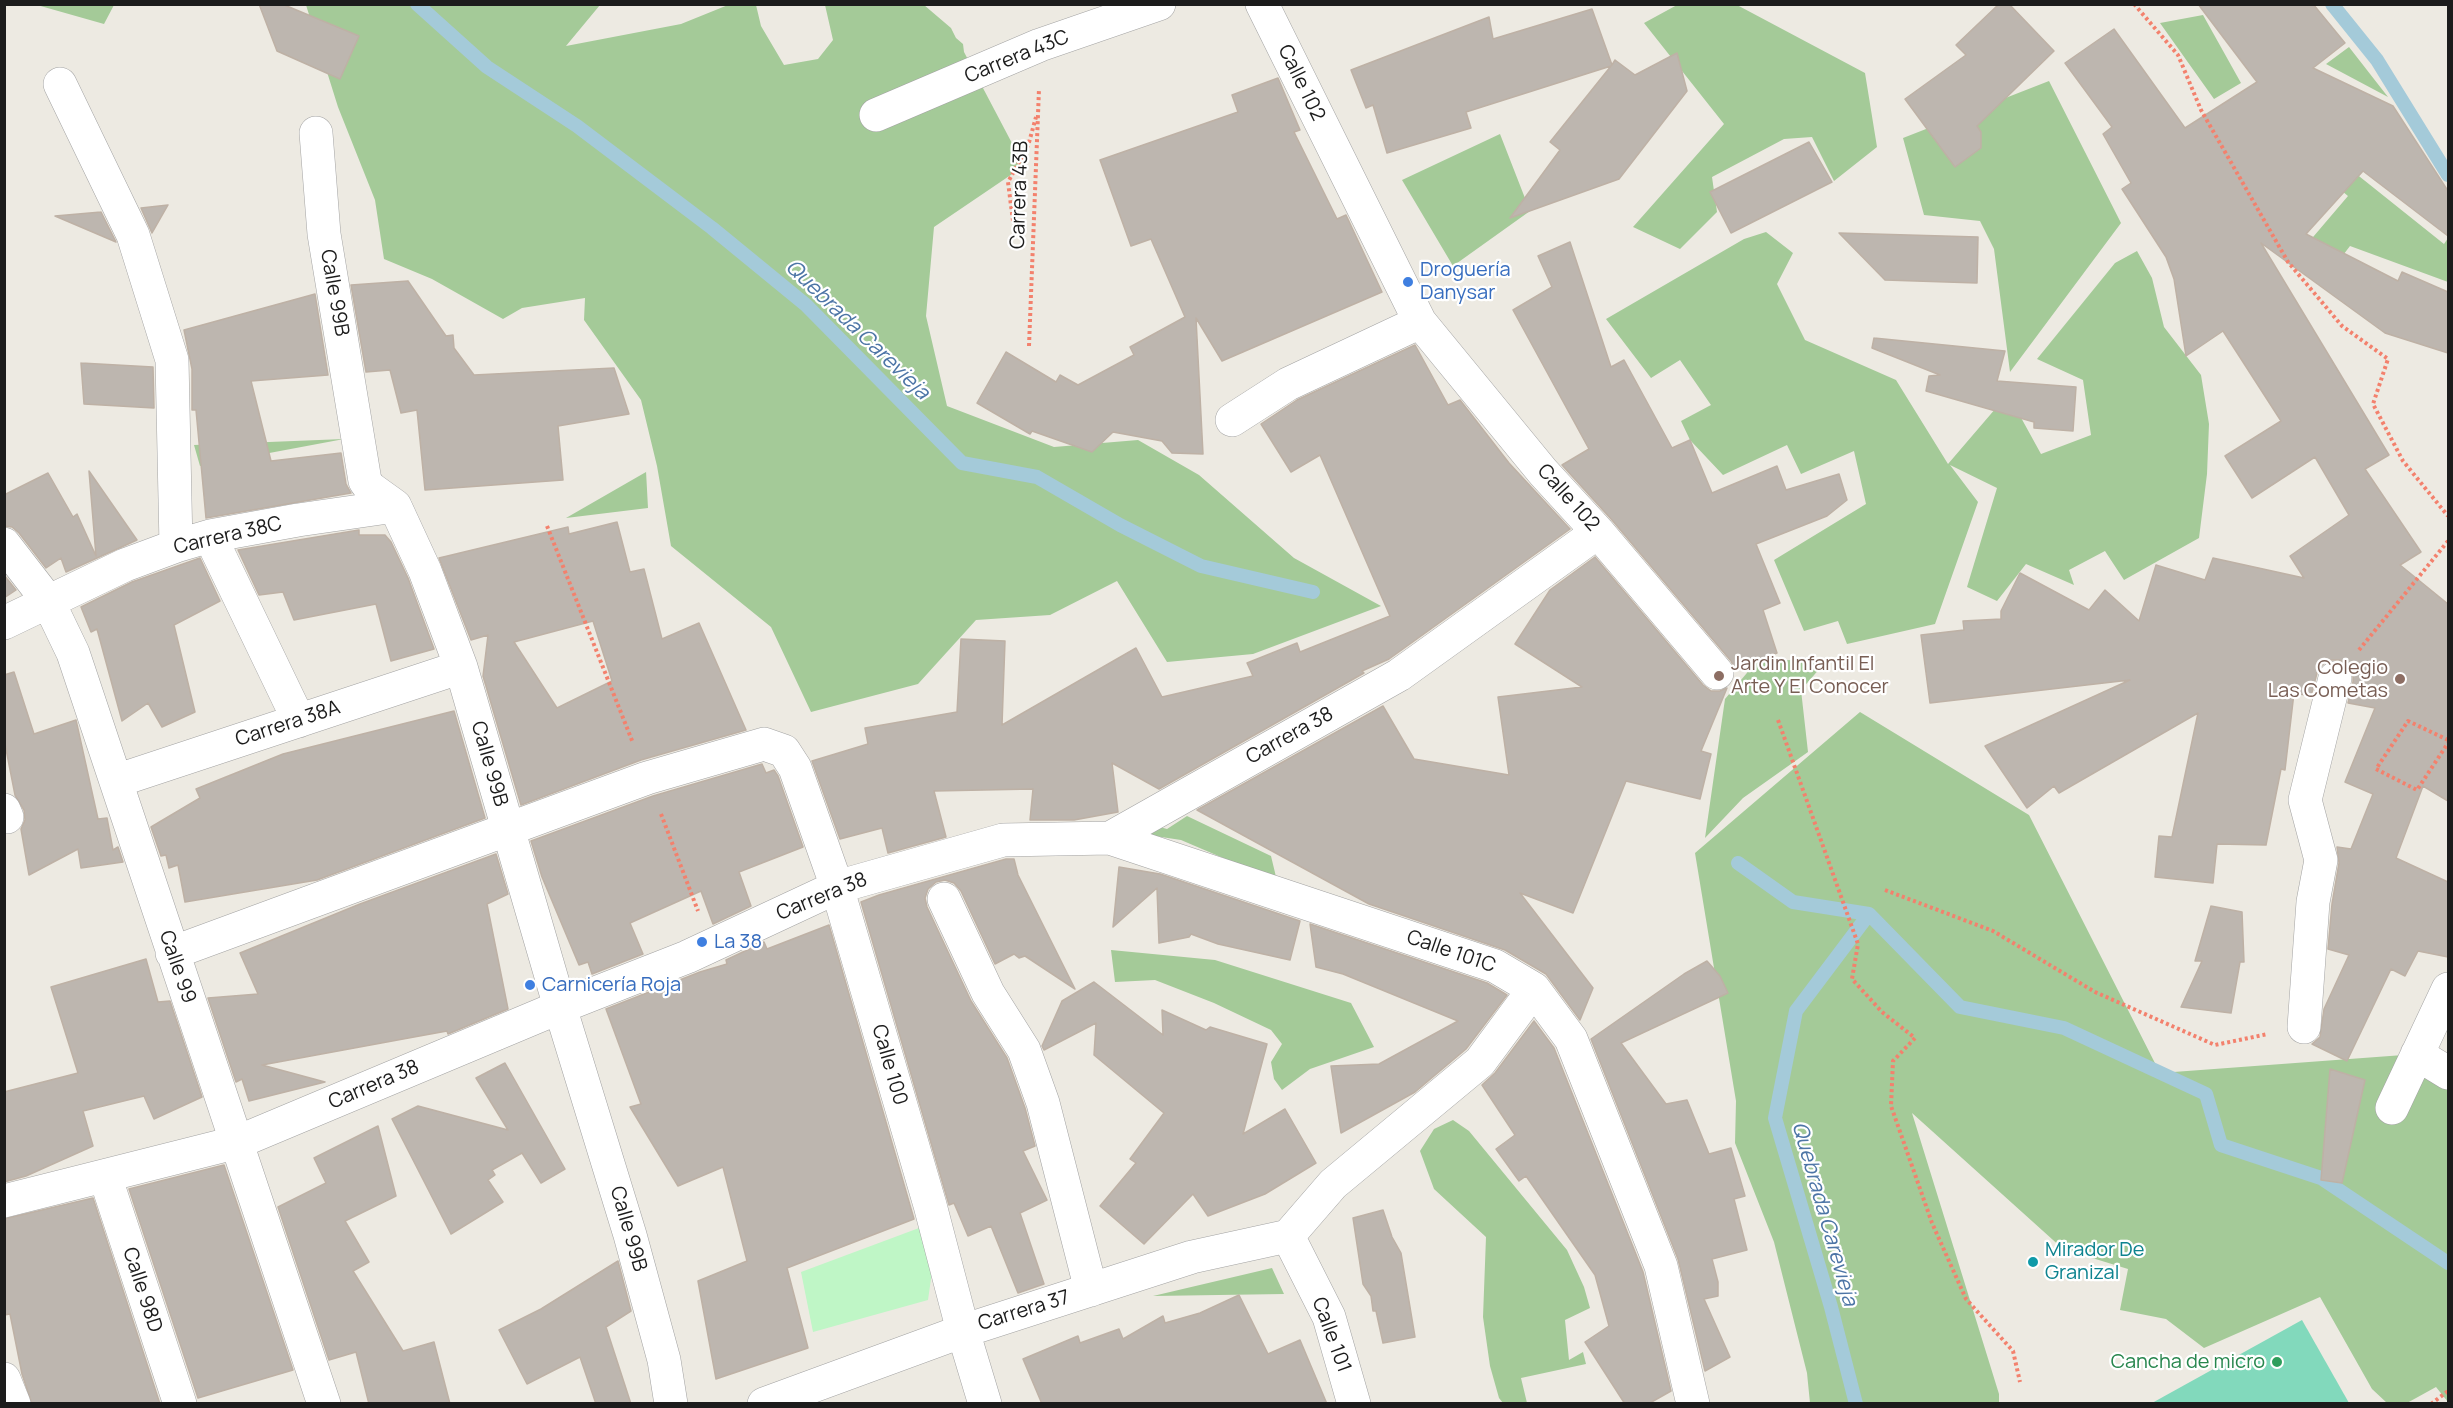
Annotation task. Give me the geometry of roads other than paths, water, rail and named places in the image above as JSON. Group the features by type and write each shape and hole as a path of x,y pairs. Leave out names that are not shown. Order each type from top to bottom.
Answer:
{"street":[{"name":"Carrera 43C","path":"876,115 1040,45 1159,4"},
{"name":"Calle 102","path":"1262,4 1420,322 1543,472 1598,532 1717,673"},
{"path":"60,84 133,235 172,360 176,546"},
{"name":"Calle 99B","path":"316,133 324,234 365,481 370,488 395,506 424,571 461,667 560,1007 630,1235 664,1360 671,1404"},
{"path":"1232,420 1288,384 1420,322"},
{"name":"Carrera 38C","path":"4,622 125,566 176,546 210,536 395,506"},
{"name":"Carrera 38","path":"4,1201 238,1142 560,1007 687,957 837,887 1004,840 1110,838 1399,675 1598,532"},
{"path":"210,536 299,721"},
{"name":"Calle 99","path":"4,544 48,601 73,653 324,1404"},
{"name":"Carrera 38A","path":"116,781 461,667"},
{"path":"2304,1027 2313,902 2321,860 2305,800 2336,678"},
{"name":"Calle 100","path":"508,828 647,778 764,744 784,751 795,768 837,887 930,1204 963,1331 985,1404"},
{"path":"172,953 508,828"},
{"name":"Calle 101C","path":"1110,838 1495,966 1534,989 1572,1039 1661,1266 1693,1404"},
{"path":"944,899 988,993 1024,1050 1043,1103 1092,1290"},
{"path":"1288,1236 1333,1184 1480,1062 1534,989"},
{"path":"2392,1108 2448,989"},
{"path":"2416,1054 2448,1073"},
{"name":"Calle 98D","path":"105,1176 180,1404"},
{"name":"Carrera 37","path":"764,1404 963,1331 1192,1257 1288,1236"},
{"name":"Calle 101","path":"1288,1236 1329,1317 1354,1404"},
{"path":"4,1379 14,1404"}],"waterway":[{"name":"Quebrada Carevieja","path":"417,4 487,67 577,126 712,228 806,305 962,463 1037,477 1120,525 1201,566 1313,592"},
{"path":"2332,4 2377,60 2448,175"},
{"name":"Quebrada Carevieja","path":"1738,863 1793,902 1869,914 1796,1011 1775,1118 1831,1307 1856,1404"},
{"path":"1869,914 1960,1007 2064,1028 2206,1094 2221,1145 2321,1178 2448,1263"}],"place":[{"name":"Droguería Danysar","path":"1408,282"},
{"name":"Jardin Infantil El Arte Y El Conocer","path":"1719,676"},
{"name":"Colegio Las Cometas","path":"2400,679"},
{"name":"La 38","path":"702,942"},
{"name":"Carnicería Roja","path":"530,985"},
{"name":"Mirador De Granizal","path":"2033,1262"},
{"name":"Cancha de micro","path":"2277,1362"}]}
